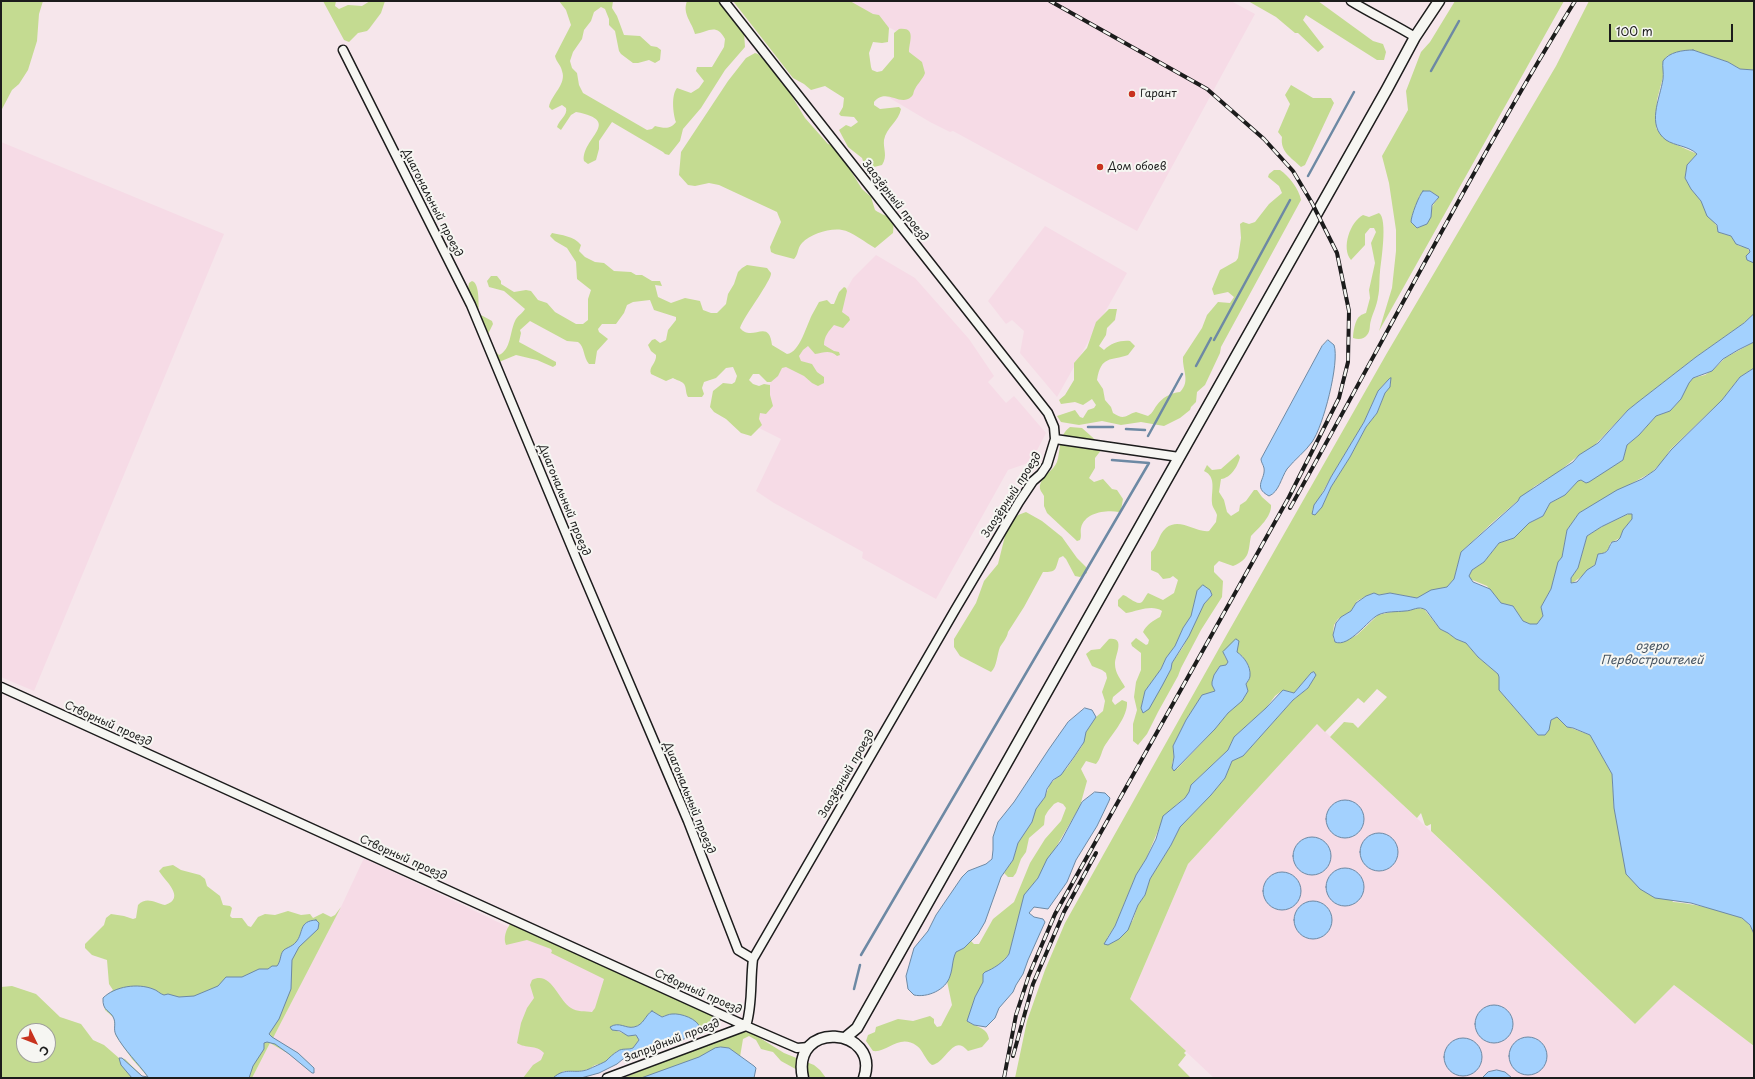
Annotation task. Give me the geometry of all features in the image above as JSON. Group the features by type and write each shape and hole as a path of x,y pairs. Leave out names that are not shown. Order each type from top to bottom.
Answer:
{"main road":[{"path":"846,1038 857,1028 1390,84 1415,37 1439,1"},
{"path":"855,1044 857,1028"},
{"path":"803,1078 801,1070 803,1058 809,1047 814,1042 824,1037 835,1036 846,1038 855,1044 862,1052 865,1062 865,1077"}],"street":[{"name":"Заозёрный проезд","path":"724,1 1048,413 1054,427 1055,439 1047,465 1041,474 1032,481 982,563 753,959 750,980 751,1012 746,1026"},
{"path":"1351,1 1365,10 1395,24 1415,37"},
{"name":"Диагональный проезд","path":"343,50 471,305 579,566 688,821 738,950 753,959"},
{"path":"1055,439 1179,457"},
{"name":"Створный проезд","path":"1,688 796,1048"},
{"name":"Запрудный проезд","path":"607,1078 746,1026"},
{"path":"796,1048 809,1047"},
{"path":"796,1048 803,1058"}],"shaded area":[{"path":"840,1 1231,1 1255,14 1137,231 953,131 950,132 930,122 878,91 907,37"},
{"path":"1,142 224,234 34,691 1,677"},
{"path":"1045,226 1127,273 1057,397 1020,353 1024,331 1012,320 1006,324 988,301"},
{"path":"876,255 915,278 969,339 994,376 988,382 1006,403 1014,396 1046,433 1031,462 1008,470 936,599 862,558 863,552 774,503 756,491 781,439 749,423 783,359 794,356 807,331 819,338 853,278"},
{"path":"1317,724 1635,1024 1674,985 1754,1046 1754,1078 1214,1078 1130,999 1188,864"},
{"path":"364,858 617,979 574,1064 533,1078 252,1078 341,907"}],"green space":[{"path":"1,1 43,1 39,14 37,41 28,70 19,84 12,90 1,111"},
{"path":"323,1 336,1 335,6 339,9 348,5 362,6 370,1 385,1 381,13 369,29 358,33 349,42 344,40"},
{"path":"559,1 613,1 612,8 617,16 624,35 640,36 651,46 657,47 661,50 660,60 655,63 649,60 633,63 619,51 615,31 609,25 609,19 605,9 601,7 594,12 591,21 584,30 582,39 573,52 570,61 572,68 577,73 579,85 583,93 647,130 652,129 655,126 667,128 674,125 676,122 673,110 675,91 677,88 691,93 699,88 704,81 696,71 697,67 712,67 724,47 725,39 718,31 711,30 695,34 686,10 687,1 719,1 744,32 745,47 725,70 701,108 683,129 680,141 669,155 612,122 599,141 599,149 596,160 588,164 584,161 585,153 597,131 599,125 597,120 590,116 576,112 571,115 561,130 557,127 566,113 566,108 562,105 552,110 549,107 561,85 563,76 555,56 571,25 566,10"},
{"path":"733,1 850,1 873,14 879,15 889,28 888,42 873,42 869,53 872,70 877,72 882,71 894,57 894,33 899,29 908,30 911,36 909,52 922,62 925,73 911,97 902,100 883,96 874,102 874,105 880,109 899,107 901,109 898,117 885,136 885,159 882,165 874,167 864,164 862,158 848,147 839,130 846,125 851,127 858,122 854,117 841,116 839,114 843,107 844,98 825,86 811,90 793,78"},
{"path":"1248,1 1318,1 1373,41 1383,44 1386,52 1384,60 1377,60 1306,15 1303,20 1324,47 1318,52 1298,33 1295,33 1276,17"},
{"path":"1455,1 1564,1 1379,331 1392,288 1396,251 1396,230 1389,183 1382,156 1408,110 1406,91 1421,52 1430,42","holes":["1430,191 1436,195 1437,200 1432,208 1429,219 1417,228 1412,215 1418,204 1419,196"]},
{"path":"1589,1 1754,1 1754,70 1740,69 1728,62 1693,50 1681,51 1667,56 1663,64 1663,77 1657,100 1656,128 1668,141 1697,154 1687,165 1685,178 1721,233 1731,236 1739,246 1746,247 1750,252 1746,257 1754,263 1754,314 1628,410 1592,448 1579,455 1556,474 1535,486 1493,522 1461,552 1454,579 1447,587 1434,590 1417,598 1390,593 1378,595 1374,593 1366,596 1357,601 1351,611 1338,619 1334,625 1333,638 1335,642 1340,643 1357,635 1378,615 1416,608 1424,609 1440,629 1456,639 1466,643 1478,657 1498,674 1499,690 1538,735 1545,735 1551,720 1557,717 1571,728 1590,735 1612,774 1614,808 1673,902 1729,913 1743,919 1752,929 1754,934 1754,1046 1674,985 1635,1024 1431,831 1431,824 1427,826 1425,825 1421,813 1417,818 1330,737 1344,722 1353,723 1358,728 1387,697 1377,689 1364,703 1358,698 1325,732 1317,724 1188,864 1130,999 1186,1051 1184,1053 1186,1055 1178,1065 1191,1078 1015,1078 1027,1021 1045,970 1065,923 1387,353 1556,66","holes":["1389,379 1391,384 1385,393 1377,413 1366,427 1350,457 1331,487 1322,507 1312,511 1364,422 1378,391","1237,648 1237,652 1246,662 1250,672 1250,678 1246,684 1248,691 1244,698 1228,713 1177,769 1172,764 1174,757 1173,746 1186,720 1202,695 1215,691 1212,685 1214,675 1220,666 1226,665 1228,662 1224,655","1314,672 1314,678 1308,688 1293,700 1243,756 1232,761 1225,778 1180,827 1150,879 1145,895 1138,905 1133,920 1122,936 1108,945 1107,938 1115,926 1136,875 1146,859 1160,826 1176,805 1188,795 1191,785 1228,750 1234,737 1266,708 1275,696 1283,690 1294,693 1311,673"]},
{"path":"755,53 766,62 787,88 805,118 828,144 832,145 846,163 862,189 871,197 875,210 892,220 894,227 893,233 875,248 846,231 832,230 815,234 806,240 800,245 794,259 775,254 771,252 770,247 781,222 777,212 719,185 709,183 695,186 688,185 679,175 681,152 728,81 746,58"},
{"path":"1291,85 1313,98 1331,98 1334,103 1305,165 1301,167 1284,150 1282,137 1278,132 1290,104 1285,95"},
{"path":"1274,170 1280,170 1290,179 1296,187 1301,200 1221,347 1220,353 1205,385 1197,392 1196,402 1190,410 1180,418 1164,426 1141,422 1121,425 1102,421 1079,425 1061,422 1057,416 1075,410 1080,417 1083,418 1088,410 1094,408 1096,405 1092,399 1083,405 1075,402 1061,404 1059,400 1065,395 1074,380 1074,363 1087,348 1096,322 1109,309 1117,309 1115,320 1107,328 1106,335 1099,346 1104,350 1113,344 1130,341 1135,346 1128,355 1108,360 1101,366 1099,372 1097,380 1103,389 1105,400 1111,407 1113,413 1120,417 1125,417 1136,412 1148,416 1164,398 1173,393 1180,392 1186,380 1183,357 1202,328 1207,315 1218,302 1230,303 1234,297 1228,292 1214,295 1212,289 1220,270 1236,261 1238,258 1241,238 1240,224 1243,222 1249,224 1255,222 1269,204 1282,193 1279,186 1268,177"},
{"path":"1379,213 1382,217 1384,231 1379,291 1368,333 1363,338 1355,339 1353,338 1356,323 1358,318 1366,313 1370,298 1369,290 1375,263 1371,243 1376,232 1374,228 1370,228 1365,234 1365,245 1351,260 1347,249 1348,236 1358,218 1363,215 1369,217"},
{"path":"552,233 567,236 575,240 581,245 579,251 585,257 595,262 604,263 614,271 631,272 636,275 642,275 652,281 660,281 662,286 655,285 658,297 671,303 685,298 700,301 703,310 711,313 717,313 726,304 728,294 734,284 738,272 742,268 747,265 767,268 771,273 770,277 740,328 745,332 750,333 764,331 770,337 772,345 787,354 796,349 819,302 827,300 831,304 834,304 839,292 844,287 847,291 842,312 849,317 850,320 843,328 834,325 826,336 824,342 824,345 834,351 839,352 840,355 837,356 829,352 815,354 808,346 803,350 799,356 801,361 812,364 817,372 824,377 824,383 818,386 804,376 786,367 782,368 778,376 771,382 767,382 759,374 753,374 749,380 753,384 759,386 764,384 770,385 770,395 773,406 766,414 760,413 759,419 762,425 751,436 741,433 726,419 714,412 710,407 713,391 723,383 732,384 735,382 737,376 733,367 726,368 716,378 704,382 702,388 704,394 702,397 688,397 685,386 682,382 673,378 666,381 651,374 650,372 656,355 651,351 648,345 655,339 660,343 666,340 668,330 676,320 676,317 654,310 650,300 633,302 627,305 624,313 616,324 602,324 598,329 599,332 608,339 597,351 595,364 589,364 582,347 578,342 567,341 530,321 520,330 521,333 519,342 556,362 556,365 553,367 537,360 516,355 499,362 482,342 472,317 468,290 469,283 472,281 477,288 479,314 492,321 493,324 487,336 493,349 499,355 506,349 510,340 513,325 525,309 504,291 489,287 487,281 491,276 497,276 501,281 501,284 514,292 526,290 531,291 538,300 547,303 555,312 576,324 583,324 588,320 588,299 591,290 577,279 576,262 567,248 555,241 550,236"},
{"path":"1754,342 1754,368 1740,377 1722,400 1670,450 1662,462 1652,472 1579,513 1567,530 1562,557 1558,563 1551,589 1541,607 1543,616 1537,624 1530,624 1523,621 1513,606 1501,603 1487,586 1470,579 1469,576 1472,570 1484,562 1499,543 1514,538 1529,523 1543,516 1550,503 1565,495 1578,481 1581,480 1586,483 1623,460 1627,445 1639,435 1656,416 1670,411 1681,399 1687,385 1693,378 1705,375 1714,369 1725,358"},
{"path":"1070,427 1082,428 1100,444 1102,449 1095,458 1095,468 1089,478 1094,482 1103,479 1112,489 1117,490 1123,499 1121,510 1119,512 1102,512 1091,515 1087,518 1081,528 1080,540 1077,541 1047,513 1044,506 1044,496 1040,490 1041,482 1057,462 1063,435"},
{"path":"1238,454 1240,457 1238,464 1231,474 1221,479 1219,492 1224,500 1227,512 1231,516 1239,511 1240,505 1246,501 1254,490 1257,490 1271,505 1271,509 1264,522 1251,536 1248,554 1243,560 1233,566 1219,561 1214,566 1214,572 1223,581 1222,597 1201,630 1147,734 1138,745 1133,741 1133,724 1137,710 1134,697 1136,682 1141,670 1141,653 1132,646 1131,643 1136,638 1146,645 1148,644 1149,640 1143,632 1144,629 1160,617 1162,611 1149,608 1126,613 1118,606 1118,600 1123,595 1135,602 1140,603 1148,593 1163,600 1174,593 1178,580 1173,576 1163,579 1158,573 1151,570 1151,552 1156,546 1163,531 1171,525 1177,524 1198,530 1209,531 1216,522 1217,515 1212,504 1211,477 1204,471 1207,465 1212,470 1221,469","holes":["1210,590 1212,595 1204,604 1183,647 1172,663 1171,669 1152,703 1143,713 1141,708 1145,691 1175,646 1183,628 1191,616 1196,597"]},
{"path":"1026,512 1042,521 1062,537 1077,558 1086,567 1087,573 1080,577 1075,576 1063,556 1059,558 1055,570 1051,572 1043,572 1000,647 996,664 991,672 960,656 954,647 954,639 976,603 984,581 998,564 1007,528 1018,515"},
{"path":"1628,514 1632,514 1632,519 1623,530 1620,538 1610,543 1607,551 1598,554 1595,565 1571,583 1571,578 1578,568 1587,536 1601,527"},
{"path":"1109,639 1114,639 1118,644 1115,667 1118,676 1125,687 1113,697 1112,701 1115,705 1122,700 1127,702 1127,708 1119,725 1104,747 1096,764 1086,761 1081,769 1087,781 1080,806 1038,878 1024,896 1009,954 1002,962 988,971 975,997 968,1021 983,1029 988,1035 989,1039 982,1047 968,1051 963,1046 958,1045 950,1050 937,1063 932,1065 919,1048 911,1043 899,1042 884,1049 873,1051 866,1041 868,1035 875,1032 876,1027 898,1019 913,1021 930,1016 934,1019 934,1023 937,1027 941,1026 952,1005 947,981 956,952 964,948 971,941 974,944 979,944 993,919 1014,902 1030,863 1045,839 1061,821 1066,808 1063,804 1058,802 1048,811 1045,816 1044,825 1029,838 1026,852 1021,859 1013,877 1008,877 1004,873 1013,860 1018,843 1032,822 1036,809 1045,797 1050,784 1067,768 1082,746 1086,732 1096,717 1103,711 1105,701 1102,692 1107,678 1106,673 1092,666 1086,654 1091,650 1100,649"},
{"path":"173,865 181,870 200,875 205,879 207,886 220,896 223,905 230,906 232,908 230,916 232,918 242,918 248,926 251,927 258,917 265,914 275,915 288,911 301,915 310,914 313,918 323,913 331,917 335,915 341,907 273,1038 298,1053 314,1068 314,1073 312,1073 289,1054 270,1043 252,1078 1,1078 1,987 12,986 36,994 60,1017 81,1024 93,1040 104,1045 119,1058 125,1059 142,1076 148,1077 132,1059 116,1036 114,1018 105,1010 103,998 113,990 109,984 107,960 92,955 85,948 85,944 104,925 106,918 111,914 133,919 136,918 138,905 141,902 151,901 165,905 171,902 174,898 174,894 169,884 159,871 163,867"},
{"path":"511,923 713,1015 717,1023 711,1029 699,1035 697,1033 699,1031 696,1027 684,1016 672,1014 662,1017 652,1011 641,1024 637,1026 630,1027 614,1025 614,1030 631,1036 633,1034 638,1037 638,1042 633,1048 617,1051 605,1063 595,1065 589,1069 581,1071 564,1071 553,1078 523,1078 533,1065 541,1060 544,1053 538,1048 524,1046 517,1043 521,1023 527,1008 534,998 530,985 532,980 539,978 544,979 554,987 566,1004 571,1008 578,1011 592,1012 595,1008 604,979 551,953 551,949 527,940 506,945 506,934"},
{"path":"735,1033 752,1033 784,1053 814,1065 826,1078 812,1078 781,1061 773,1052 761,1049 756,1040 749,1036 743,1039 740,1057 729,1048 718,1047 701,1057 652,1075 641,1078 623,1078"}],"water":[{"path":"1693,50 1728,62 1740,69 1754,70 1754,263 1747,260 1746,256 1750,252 1749,249 1736,244 1731,236 1718,232 1717,225 1707,216 1701,201 1691,189 1685,178 1687,165 1697,154 1690,149 1666,140 1660,134 1657,127 1655,119 1663,79 1663,61 1669,55 1681,51"},
{"path":"1423,191 1430,191 1439,197 1432,205 1431,217 1427,224 1417,228 1411,222 1411,219 1417,201"},
{"name":"озеро Первостроителей","path":"1754,314 1754,342 1723,359 1712,371 1693,378 1681,399 1670,411 1656,416 1639,435 1627,445 1623,460 1589,482 1586,483 1581,480 1578,481 1565,495 1550,503 1543,516 1529,523 1514,538 1499,543 1484,562 1472,570 1469,576 1473,582 1490,589 1501,603 1513,606 1523,621 1530,624 1537,624 1543,616 1541,607 1551,589 1558,562 1562,557 1567,530 1579,513 1617,490 1642,479 1655,470 1671,450 1722,400 1740,377 1754,368 1754,934 1750,925 1742,918 1691,903 1655,898 1640,889 1626,874 1614,808 1612,774 1590,735 1567,727 1557,717 1551,720 1549,730 1545,735 1538,735 1499,690 1498,674 1478,657 1466,643 1456,639 1440,629 1426,610 1418,608 1408,611 1388,612 1378,615 1358,633 1340,643 1335,642 1333,635 1336,623 1341,617 1351,611 1356,603 1366,596 1374,593 1379,595 1390,593 1417,598 1431,590 1447,587 1454,579 1461,552 1518,501 1520,497 1573,462 1579,455 1598,443 1628,410 1696,357 1744,323","holes":["1628,514 1632,514 1632,519 1623,530 1620,538 1617,541 1612,542 1606,552 1598,554 1595,565 1587,570 1577,582 1571,583 1571,578 1578,568 1587,536 1601,527"]},
{"path":"1328,340 1334,345 1335,365 1333,379 1321,423 1312,442 1287,469 1278,488 1269,496 1264,493 1260,486 1264,472 1261,459 1322,346"},
{"path":"1391,378 1390,387 1385,393 1377,413 1366,427 1350,457 1331,487 1322,507 1315,515 1312,514 1314,505 1324,491 1364,422 1378,391"},
{"path":"1203,585 1210,590 1212,595 1204,604 1189,636 1172,663 1171,669 1149,709 1143,713 1141,708 1145,691 1175,646 1183,628 1191,616 1197,591"},
{"path":"1236,639 1239,641 1237,652 1242,656 1248,665 1250,672 1250,677 1246,684 1248,691 1242,701 1228,713 1215,729 1174,771 1172,768 1174,757 1173,746 1186,720 1202,695 1215,691 1212,685 1214,675 1220,666 1226,665 1228,662 1223,652"},
{"path":"1314,672 1316,675 1308,688 1293,700 1243,756 1232,761 1225,778 1180,827 1150,879 1145,895 1138,905 1128,930 1119,939 1108,945 1104,944 1115,926 1136,875 1156,839 1163,816 1185,798 1191,785 1228,750 1234,737 1266,708 1283,690 1294,693 1311,673"},
{"path":"1085,708 1092,710 1096,717 1086,732 1084,742 1061,775 1053,780 1047,789 1045,797 1036,809 1032,822 1018,843 1013,860 1001,877 985,922 978,934 964,948 956,952 950,976 945,985 930,994 919,996 914,995 908,989 906,976 914,948 928,931 936,915 962,877 968,871 986,864 992,859 993,837 998,822 1014,802 1068,722"},
{"path":"1095,792 1105,793 1110,798 1097,826 1076,860 1067,882 1048,909 1034,907 1029,913 1034,917 1043,919 1045,922 1023,974 1013,992 999,1008 995,1018 986,1027 974,1025 967,1021 975,997 983,982 983,974 995,967 1009,954 1024,895 1038,878 1047,859 1061,841 1082,802"},
{"path":"1345,800 1355,803 1361,809 1364,819 1361,829 1355,835 1345,838 1335,835 1329,829 1326,819 1329,809 1335,803"},
{"path":"1379,833 1389,836 1395,842 1398,852 1395,862 1389,868 1379,871 1369,868 1363,862 1360,852 1363,842 1369,836"},
{"path":"1312,837 1322,840 1328,846 1331,856 1328,866 1322,872 1312,875 1302,872 1296,866 1293,856 1296,846 1302,840"},
{"path":"1345,868 1355,871 1361,877 1364,887 1361,897 1355,903 1345,906 1335,903 1329,897 1326,887 1329,877 1335,871"},
{"path":"1282,872 1292,875 1298,881 1301,891 1298,901 1292,907 1282,910 1272,907 1266,901 1263,891 1266,881 1272,875"},
{"path":"1313,901 1323,904 1329,910 1332,920 1329,930 1323,936 1313,939 1303,936 1297,930 1294,920 1297,910 1303,904"},
{"path":"316,920 319,923 318,929 299,947 292,960 291,989 279,1019 269,1034 298,1053 314,1068 314,1073 275,1044 267,1042 264,1043 264,1049 253,1066 249,1078 132,1078 121,1065 119,1058 122,1058 142,1076 148,1077 116,1035 113,1016 105,1008 103,1003 103,998 108,994 120,988 141,986 147,987 164,995 168,994 179,997 194,996 218,986 226,977 242,977 259,969 268,969 272,966 277,966 281,954 285,949 296,942 304,925 310,921"},
{"path":"1494,1005 1504,1008 1510,1014 1513,1024 1510,1034 1504,1040 1494,1043 1484,1040 1478,1034 1475,1024 1478,1014 1484,1008"},
{"path":"652,1011 662,1017 676,1014 693,1019 700,1028 692,1036 654,1050 640,1051 631,1058 623,1059 617,1064 599,1073 581,1078 553,1078 566,1071 584,1071 605,1062 613,1054 620,1050 633,1048 639,1040 636,1035 628,1036 620,1031 612,1030 610,1027 613,1025 631,1027 637,1026"},
{"path":"1528,1037 1538,1040 1544,1046 1547,1056 1544,1066 1538,1072 1528,1075 1518,1072 1512,1066 1509,1056 1512,1046 1518,1040"},
{"path":"1463,1038 1473,1041 1479,1047 1482,1057 1479,1067 1473,1073 1463,1076 1453,1073 1447,1067 1444,1057 1447,1047 1453,1041"},
{"path":"715,1048 729,1048 754,1066 756,1068 754,1078 641,1078 699,1057"},
{"path":"1497,1070 1505,1072 1512,1078 1482,1078 1488,1072"}],"waterway":[{"path":"1431,71 1459,21"},
{"path":"1308,176 1354,92"},
{"path":"1214,340 1290,200"},
{"path":"1196,366 1211,338"},
{"path":"1148,436 1182,374"},
{"path":"1088,427 1113,427"},
{"path":"1126,429 1145,430"},
{"path":"861,955 1149,463 1112,460"},
{"path":"854,989 860,965"}],"railway":[{"path":"1004,1078 1016,1015 1029,975 1055,914 1289,497 1339,398 1348,362 1349,311 1337,253 1312,203 1293,171 1264,139 1207,89 1050,1"},
{"path":"1290,508 1465,189 1537,63 1575,1"},
{"path":"1013,1056 1033,984 1064,912 1096,853"}],"place":[{"name":"Гарант","path":"1132,94"},
{"name":"Дом обоев","path":"1100,167"}]}
